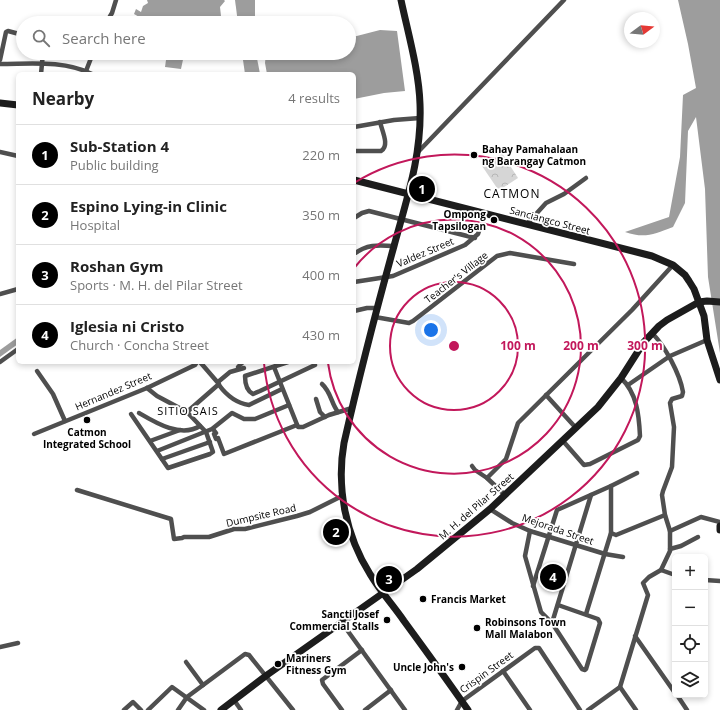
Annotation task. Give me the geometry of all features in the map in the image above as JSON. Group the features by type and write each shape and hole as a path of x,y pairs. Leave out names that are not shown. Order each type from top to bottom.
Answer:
{"main road":[{"path":"401,0 418,84 420,118 418,152 409,194 377,308 342,452 342,496 354,544 369,574 468,710"},
{"path":"0,103 16,105"},
{"name":"Sanciangco Street","path":"356,181 652,256 672,265 690,281 699,302 704,316 707,340 720,380"},
{"name":"M. H. del Pilar Street","path":"221,710 267,675 417,569 490,509 598,406 621,378 644,342 666,320 699,302 720,302"}],"street":[{"path":"110,16 116,0"},
{"path":"418,152 564,0"},
{"path":"0,60 6,32 8,31 16,33"},
{"path":"41,72 42,60"},
{"path":"0,64 56,63 72,66 86,71 90,60"},
{"path":"356,127 380,122 420,118"},
{"path":"356,151 380,151 384,149 386,146 380,122"},
{"path":"0,152 16,156"},
{"path":"526,224 546,203 564,194 586,178"},
{"path":"356,217 367,211 475,238 478,234 485,214"},
{"name":"Valdez Street","path":"356,282 393,276 465,245 475,238"},
{"path":"356,252 360,249 372,245 394,246"},
{"name":"Teacher's Village","path":"375,317 409,323 497,256 503,254 510,253 574,264"},
{"path":"487,478 506,459 518,423 632,310 672,265"},
{"path":"0,294 16,290"},
{"path":"356,311 368,308 377,308"},
{"path":"588,710 620,687 648,595 643,583 649,577 661,570 670,549 670,531 662,496 672,467 674,427 670,403 672,399 682,396 683,392 664,347 652,333"},
{"path":"628,385 669,357 707,340"},
{"path":"0,362 16,350"},
{"name":"Hernandez Street","path":"34,434 147,388 196,364"},
{"path":"201,364 218,383 226,395 232,399 249,405 282,389"},
{"path":"238,367 242,364"},
{"path":"282,364 246,376 247,387 253,394 315,365"},
{"path":"274,367 298,428 352,408"},
{"path":"187,412 230,372 244,368"},
{"path":"37,371 53,394 65,421"},
{"path":"563,441 584,465 590,464 638,440 640,436 636,401 628,385 621,378"},
{"path":"322,384 327,388 333,405 338,412"},
{"path":"131,414 168,468 213,452 206,432 187,412 157,396 147,388"},
{"path":"546,396 576,428"},
{"path":"316,399 320,412 325,417"},
{"path":"157,451 213,429 232,413 244,419 255,419 289,405"},
{"path":"139,413 162,426 189,431 200,426"},
{"path":"213,429 216,433 214,434 216,439 218,438 224,454 297,425"},
{"path":"150,442 182,430"},
{"path":"162,459 210,442"},
{"path":"472,466 505,495"},
{"path":"533,586 557,510 637,473"},
{"path":"586,614 611,533 611,486"},
{"name":"Dumpsite Road","path":"77,490 171,519 173,522 174,539 182,538 184,536 209,537 234,530 246,529 306,513 342,496"},
{"path":"552,623 591,495"},
{"name":"Mejorada Street","path":"490,509 512,523 530,531 605,554 623,557"},
{"path":"611,533 616,535 666,515"},
{"path":"670,531 701,517 720,522"},
{"path":"530,531 525,556 541,612 552,623 584,670 586,669 590,658 600,620 558,605"},
{"path":"670,549 681,546 698,537"},
{"path":"661,570 672,574"},
{"path":"708,580 720,581"},
{"path":"342,623 405,710"},
{"path":"635,636 672,688"},
{"path":"0,647 18,643"},
{"name":"Crispin Street","path":"462,701 535,648 539,648 580,710"},
{"path":"342,710 323,684 322,680 362,650"},
{"path":"178,710 187,697 245,654 249,655 267,675 293,710"},
{"path":"186,662 203,685"},
{"path":"503,671 530,710"},
{"path":"148,710 172,687 204,710"},
{"path":"620,687 636,710"},
{"path":"365,710 391,690"},
{"path":"679,698 687,710"},
{"path":"234,700 241,710"},
{"path":"457,710 462,701"},
{"path":"124,710 133,702 141,710"}],"green space":[{"path":"502,153 518,178 501,189 497,188 482,166"}],"shaded area":[{"path":"147,0 225,1 220,7 221,16 138,16 134,14 136,9 141,12 143,6 148,3"},
{"path":"235,0 255,0 255,16 237,16"},
{"path":"678,0 720,0 720,353 708,277 705,189 696,117 688,131 685,203 673,227 649,235 638,235 625,232 669,217 680,157 683,95 696,88"},
{"path":"380,30 397,31 405,91 384,93 356,99 356,72 267,72 265,60 356,60 356,36"},
{"path":"166,60 183,60 181,69 165,67"},
{"path":"243,60 257,60 260,72 245,72"},
{"path":"16,338 16,345 0,357 0,350"}],"place":[{"name":"Bahay Pamahalaan ng Barangay Catmon","path":"474,155"},
{"name":"Sub-Station 4","path":"422,189"},
{"name":"Ompong Tapsilogan","path":"494,220"},
{"name":"Catmon Integrated School","path":"87,420"},
{"name":"Espino Lying-in Clinic","path":"336,532"},
{"name":"Iglesia ni Cristo","path":"553,577"},
{"name":"Roshan Gym","path":"389,579"},
{"name":"Francis Market","path":"423,599"},
{"name":"Sancti Josef Commercial Stalls","path":"387,620"},
{"name":"Robinsons Town Mall Malabon","path":"477,628"},
{"name":"Mariners Fitness Gym","path":"278,664"},
{"name":"Uncle John's","path":"462,667"}],"district":[{"name":"CATMON","path":"512,194"},
{"name":"SITIO SAIS","path":"188,411"}]}
